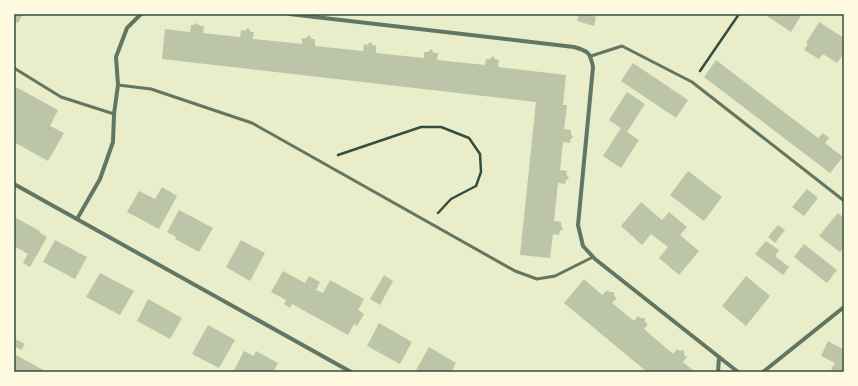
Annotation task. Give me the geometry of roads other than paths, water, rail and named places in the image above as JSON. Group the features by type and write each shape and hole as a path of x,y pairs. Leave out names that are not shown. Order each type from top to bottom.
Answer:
{"street":[{"path":"77,219 100,179 113,142 114,114 118,85 116,57 127,28 140,14"},
{"path":"289,14 574,47 584,50 591,56 593,67 578,224 583,246 592,257 738,372"},
{"path":"14,184 351,372"},
{"path":"762,372 844,307"},
{"path":"718,372 719,357"}],"lane":[{"path":"591,56 622,46 692,82 843,200"},
{"path":"14,68 61,97 114,114"},
{"path":"118,85 151,90 252,123 515,271 537,279 555,276 592,257"}]}
